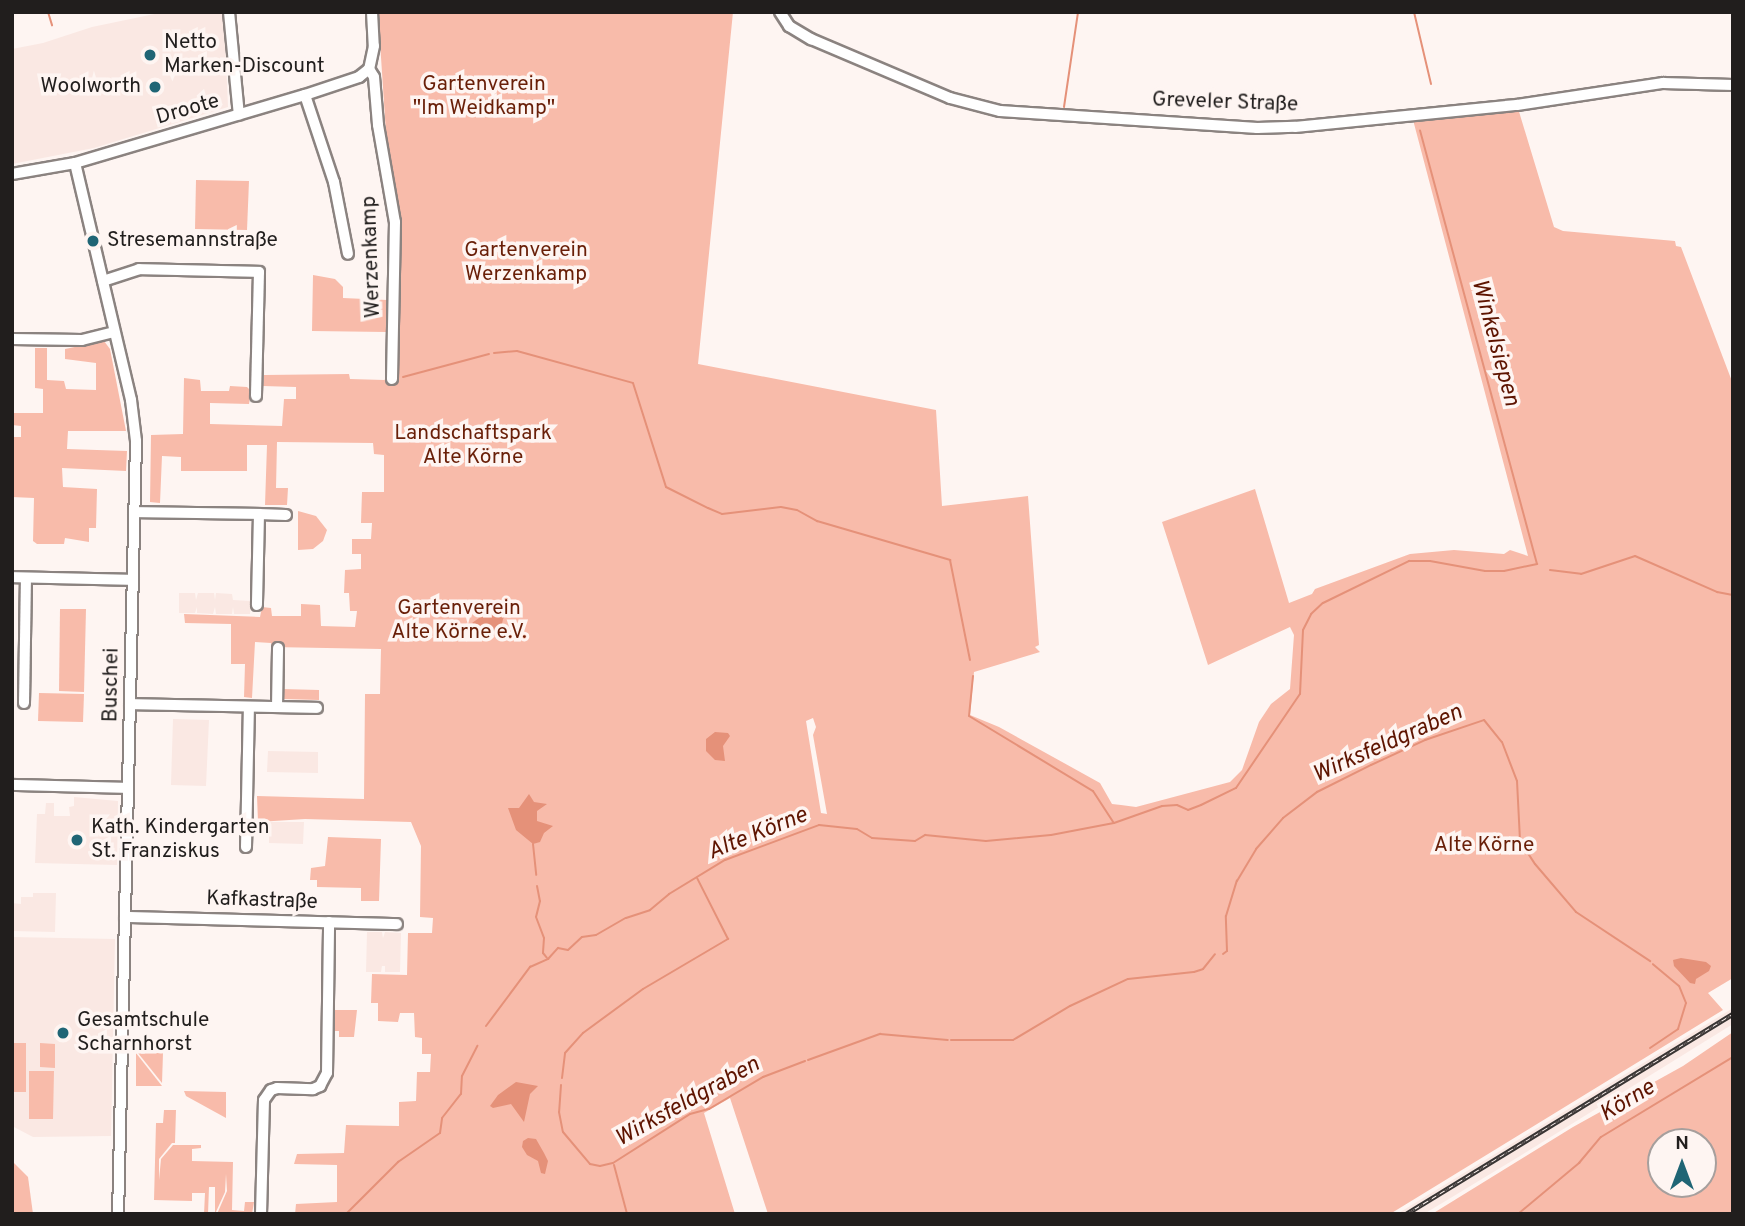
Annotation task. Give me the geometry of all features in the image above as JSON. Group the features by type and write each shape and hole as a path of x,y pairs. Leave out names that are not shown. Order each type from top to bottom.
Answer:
{"street":[{"path":"229,12 239,115"},
{"name":"Werzenkamp","path":"372,12 374,46 369,69 374,77 378,125 395,222 392,379"},
{"name":"Greveler Straße","path":"780,12 789,26 811,39 950,98 1000,111 1283,127 1506,107 1663,83 1733,85"},
{"name":"Droote","path":"12,174 75,163 239,115 359,77 369,69"},
{"path":"305,95 334,182 348,254"},
{"name":"Buschei","path":"75,163 134,415 131,704 126,788 118,1214"},
{"path":"103,281 139,269 259,272 256,397"},
{"path":"12,339 82,340 114,332"},
{"path":"134,512 286,515"},
{"path":"257,606 259,514"},
{"path":"12,578 133,580"},
{"path":"24,703 26,578"},
{"path":"277,707 278,648"},
{"path":"12,686 25,686"},
{"path":"131,704 317,708"},
{"path":"246,847 250,707"},
{"path":"12,785 126,788"},
{"name":"Kafkastraße","path":"125,917 397,923"},
{"path":"261,1214 264,1100 271,1090 277,1088 320,1086 327,1073 329,922"}],"shaded area":[{"path":"164,12 224,12 228,107 94,148 12,164 12,49 43,43 92,27"},
{"path":"179,593 195,593 196,600 198,593 214,593 215,600 216,593 232,594 233,600 251,601 250,614 234,614 233,607 232,614 216,614 215,607 213,614 197,613 197,607 195,613 179,613"},
{"path":"490,600 510,610 503,619 501,629 491,631 482,640 483,630 472,623 479,618 470,605 480,613 486,612 491,606"},
{"path":"173,719 209,720 206,786 171,785"},
{"path":"715,732 728,733 730,736 723,746 725,761 715,760 706,751 706,739"},
{"path":"268,751 318,752 318,773 267,772"},
{"path":"529,794 534,802 547,804 537,811 537,821 553,826 544,833 540,842 533,844 516,830 508,808 519,808"},
{"name":"Kath. Kindergarten St. Franziskus","path":"74,797 118,801 117,865 35,863 37,814 45,814 46,803 54,803 54,816 70,816 69,807 74,806"},
{"path":"269,822 304,822 303,844 269,843"},
{"path":"33,893 56,893 55,932 12,931 12,903 21,904 21,897 33,897"},
{"path":"367,932 382,932 383,938 385,932 401,933 400,972 385,972 385,966 382,966 381,972 366,972"},
{"name":"Gesamtschule Scharnhorst","path":"12,937 115,939 111,1136 33,1137 12,1126"},
{"path":"1681,958 1706,962 1711,966 1709,971 1696,979 1695,984 1690,983 1674,966 1673,960"},
{"path":"1733,1008 1733,1024 1520,1156 1424,1214 1397,1214"},
{"path":"516,1082 538,1086 530,1094 524,1122 511,1104 493,1108 490,1106 498,1095"},
{"path":"528,1138 536,1139 548,1161 545,1174 541,1173 538,1161 527,1155 522,1147 523,1141"}],"green space":[{"name":"Alte Körne","path":"378,12 733,12 698,364 936,410 942,506 1028,496 1039,645 1035,647 1040,652 974,672 970,715 999,727 1100,783 1112,804 1136,807 1230,782 1242,770 1259,722 1271,704 1290,689 1294,635 1290,627 1208,665 1162,522 1255,489 1289,603 1312,594 1315,589 1410,554 1454,550 1504,554 1510,550 1528,556 1412,116 1517,105 1554,227 1563,231 1675,241 1676,246 1681,247 1733,384 1733,978 1708,993 1723,1010 1390,1214 768,1214 730,1098 704,1113 735,1214 295,1214 296,1204 337,1202 337,1165 294,1164 297,1154 344,1153 346,1125 399,1126 399,1102 416,1101 417,1072 430,1072 431,1054 422,1054 422,1038 415,1037 414,1013 400,1013 398,1022 378,1021 378,1003 371,1003 372,974 407,975 408,933 432,933 433,918 420,917 421,846 411,822 305,819 258,822 257,796 364,799 365,694 380,694 381,649 272,647 271,643 255,642 252,698 244,697 245,664 231,664 231,624 185,623 184,614 260,617 262,607 271,608 272,616 301,616 301,604 320,605 321,626 355,627 357,611 350,611 349,593 344,593 345,570 361,569 361,554 352,554 352,539 371,539 372,523 361,523 362,492 384,492 384,455 374,454 373,443 277,442 276,488 288,488 287,505 265,505 267,445 247,445 247,471 181,471 181,457 162,456 160,503 150,502 151,435 183,434 184,378 200,380 201,391 229,391 230,386 247,387 251,391 249,404 210,403 210,424 282,426 284,399 296,399 296,387 263,386 264,375 349,374 350,379 384,380 398,373 398,314","holes":["813,718 816,727 813,735 827,814 821,813 806,721"]},
{"path":"196,180 249,181 247,230 195,229"},
{"path":"313,275 335,279 343,287 343,298 387,300 386,332 312,331"},
{"path":"104,341 110,349 126,431 68,431 67,449 127,451 126,471 62,468 63,487 97,489 96,528 89,528 89,542 65,538 64,544 37,544 33,541 34,498 12,497 12,437 21,437 21,426 12,425 12,413 43,413 43,389 35,388 35,348 47,348 47,380 64,381 66,389 96,390 96,363 65,359 65,349"},
{"path":"298,511 316,516 327,530 323,541 313,549 298,550"},
{"path":"60,609 86,609 84,692 59,691"},
{"path":"282,689 319,690 319,700 284,699"},
{"path":"39,693 84,694 83,722 38,721"},
{"path":"328,837 381,839 379,901 361,901 361,888 317,887 317,880 310,880 311,868 325,866"},
{"path":"333,1010 357,1010 354,1037 339,1037 339,1031 333,1031"},
{"path":"1733,1032 1733,1214 1432,1214 1573,1127 1683,1066"},
{"path":"12,1043 26,1043 26,1092 12,1092"},
{"path":"40,1043 55,1044 55,1068 40,1067"},
{"path":"136,1053 162,1086 136,1086"},
{"path":"138,1053 163,1053 162,1083"},
{"path":"29,1071 54,1071 53,1119 29,1119"},
{"path":"184,1091 226,1092 226,1118 186,1096"},
{"path":"164,1110 176,1110 175,1143 172,1143 159,1159 159,1180 161,1159 173,1145 201,1145 201,1148 192,1149 192,1161 233,1162 232,1210 244,1211 245,1202 254,1202 252,1214 217,1214 227,1191 226,1174 225,1192 215,1214 215,1187 209,1187 208,1214 204,1214 205,1193 192,1193 192,1201 154,1200 156,1123 163,1123"},
{"path":"12,1161 28,1177 33,1214 12,1214"}],"waterway":[{"path":"48,12 52,25"},
{"path":"1064,107 1078,12"},
{"path":"1414,12 1431,84"},
{"name":"Alte Körne","path":"486,1026 530,967 548,959 558,948 568,950 582,937 596,935 626,918 650,910 669,894 725,860 819,825 857,829 872,838 915,841 925,835 986,841 1051,835 1114,823 1162,806 1177,805 1188,810 1201,805 1236,788 1300,694 1303,630 1311,614 1323,603 1409,561 1430,561 1485,571 1504,571 1537,564 1420,130"},
{"path":"494,353 517,351 633,383 666,487 708,508 722,514 781,507 797,510 817,521 950,560 970,660"},
{"path":"403,377 489,354"},
{"name":"Alte Körne","path":"1550,570 1581,574 1635,556 1717,592 1733,595"},
{"path":"973,676 969,716 1093,791 1113,822"},
{"name":"Wirksfeldgraben","path":"1223,954 1227,951 1226,916 1237,881 1256,849 1283,818 1317,792 1371,765 1425,740 1484,720 1502,742 1517,781 1520,841 1535,864 1576,912 1650,961"},
{"path":"533,844 536,875"},
{"name":"Wirksfeldgraben","path":"562,1078 565,1053 583,1033 643,989 728,939 697,878"},
{"path":"537,886 540,901 536,917 544,938 543,953 547,958"},
{"name":"Wirksfeldgraben","path":"951,1040 1013,1040 1070,1006 1128,979 1194,972 1203,969 1215,954"},
{"name":"Wirksfeldgraben","path":"1650,1048 1678,1029 1686,1003 1679,986 1653,964"},
{"name":"Wirksfeldgraben","path":"808,1060 880,1034 948,1040"},
{"name":"Alte Körne","path":"346,1214 398,1162 440,1133 442,1118 461,1094 462,1076 477,1046"},
{"name":"Körne","path":"1518,1214 1579,1163 1601,1137 1733,1057"},
{"name":"Wirksfeldgraben","path":"561,1085 559,1112 563,1132 590,1164 600,1166 613,1163 690,1114 709,1109 763,1077 805,1061"},
{"path":"614,1165 627,1214"}],"railway":[{"path":"1406,1214 1733,1014"}],"place":[{"name":"Netto Marken-Discount","path":"150,55"},
{"name":"Woolworth","path":"155,87"},
{"name":"Stresemannstraße","path":"93,241"},
{"name":"Kath. Kindergarten St. Franziskus","path":"77,840"},
{"name":"Gesamtschule Scharnhorst","path":"63,1033"}],"park label":[{"name":"Gartenverein \"Im Weidkamp\"","path":"484,97"},
{"name":"Gartenverein Werzenkamp","path":"526,263"},
{"name":"Landschaftspark Alte Körne","path":"473,446"},
{"name":"Gartenverein Alte Körne e.V.","path":"459,621"}],"water label":[{"name":"Winkelsiepen","path":"1494,343"}]}
